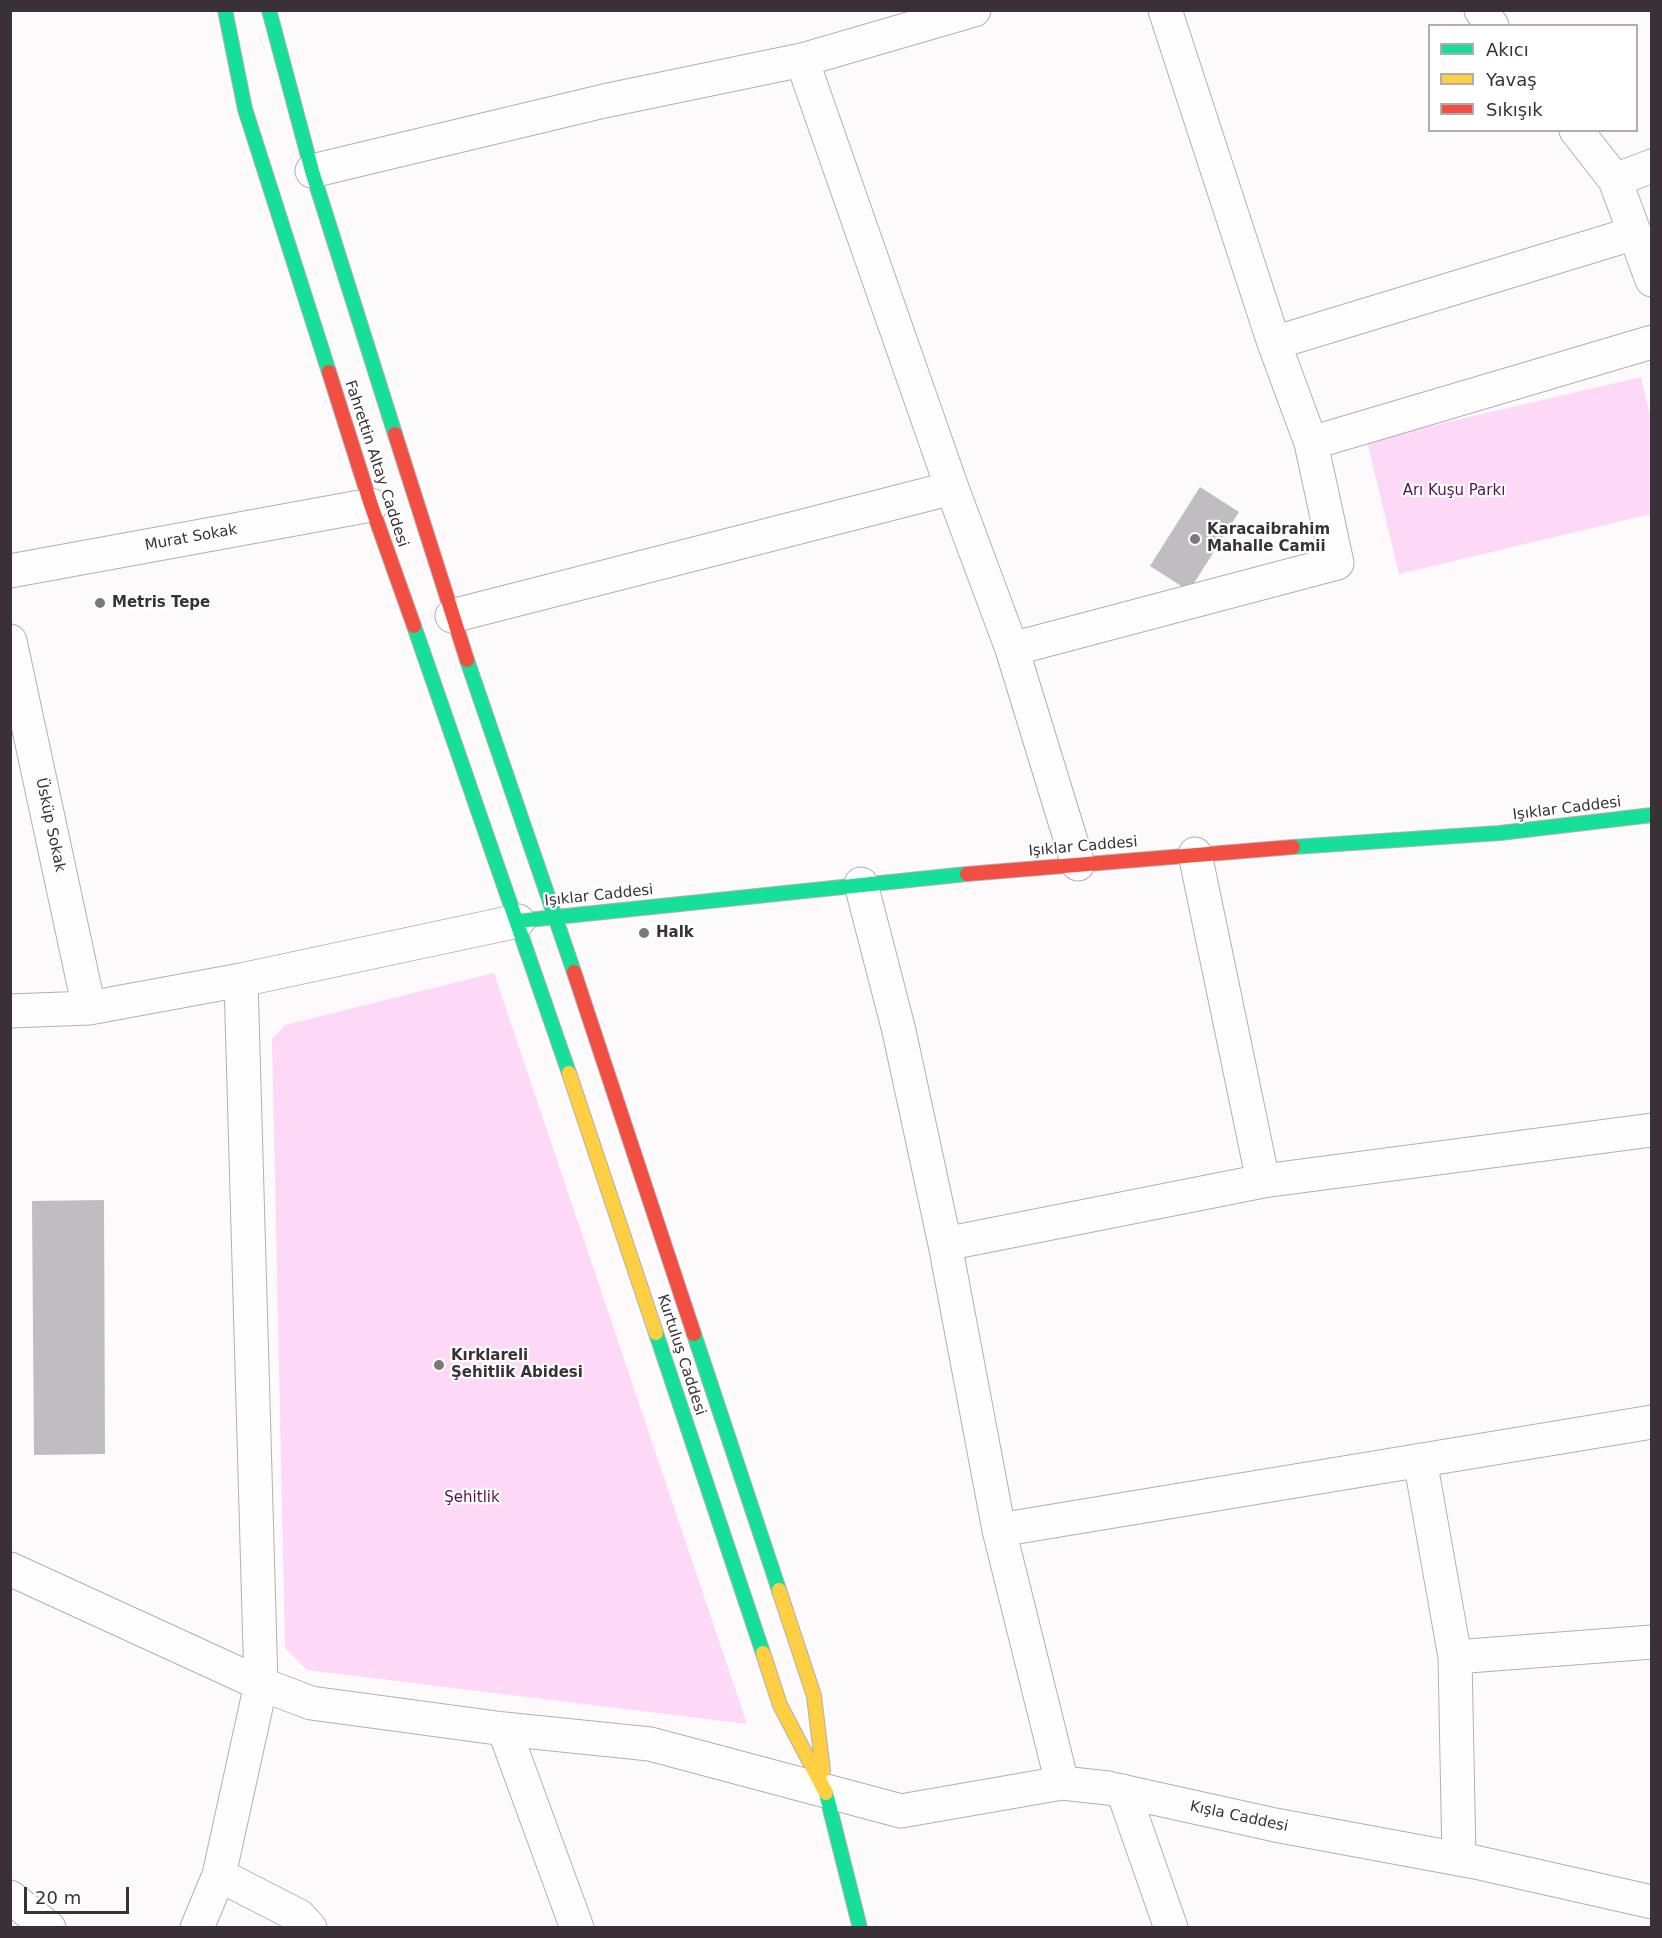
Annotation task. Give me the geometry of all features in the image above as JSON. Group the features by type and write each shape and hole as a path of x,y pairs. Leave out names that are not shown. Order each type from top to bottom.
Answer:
{"main road":[{"name":"Fahrettin Altay Caddesi","path":"225,10 249,121 371,505 518,921"},
{"name":"Fahrettin Altay Caddesi","path":"269,10 312,171 452,616 556,917"},
{"name":"Işıklar Caddesi","path":"518,921 861,884 1195,854 1500,833 1652,815"},
{"name":"Kurtuluş Caddesi","path":"556,917 814,1696 826,1793 860,1928"},
{"name":"Kurtuluş Caddesi","path":"518,921 780,1705 826,1793"}],"street":[{"path":"312,171 604,101 802,60 974,10"},
{"path":"1012,649 1337,563 1311,443 1274,343 1165,10"},
{"path":"1480,10 1490,24"},
{"path":"802,60 952,488 1012,649 1078,864"},
{"path":"1578,132 1615,180 1652,280"},
{"path":"1615,180 1652,166"},
{"path":"1274,343 1635,233"},
{"path":"1311,443 1652,342"},
{"path":"452,616 952,488"},
{"name":"Murat Sokak","path":"10,571 371,505"},
{"name":"Üsküp Sokak","path":"10,641 89,1008"},
{"path":"1195,854 1263,1181"},
{"path":"861,884 899,1031 945,1244 999,1530 1062,1783"},
{"path":"10,1011 89,1008 241,980 518,921"},
{"path":"197,1928 219,1875 261,1684 241,980"},
{"path":"945,1244 1263,1181 1652,1130"},
{"path":"999,1530 1652,1422"},
{"path":"1420,1460 1455,1657 1459,1859"},
{"name":"Kışla Caddesi","path":"10,1569 261,1684 311,1702 504,1729 650,1744 826,1793 902,1811 1062,1783 1123,1791 1275,1825 1459,1859 1652,1902"},
{"path":"1455,1657 1652,1642"},
{"path":"504,1729 577,1928"},
{"path":"1123,1791 1171,1928"},
{"path":"219,1875 299,1916 310,1928"},
{"path":"10,1898 49,1928"}],"green space":[{"name":"Arı Kuşu Parkı","path":"1641,377 1651,421 1651,514 1399,574 1367,441"},
{"name":"Şehitlik","path":"494,973 747,1724 307,1670 285,1648 272,1039 285,1025"}],"building":[{"name":"Karacaibrahim Mahalle Camii","path":"1200,487 1239,512 1189,591 1150,566"},
{"path":"104,1200 105,1454 34,1455 32,1201"}],"traffic: fast":[{"path":"225,10 245,109 329,372"},
{"path":"269,10 312,171 395,434"},
{"path":"414,626 569,1073"},
{"path":"467,660 574,972"},
{"path":"1293,847 1500,833 1652,815"},
{"path":"518,921 967,874"},
{"path":"656,1333 763,1653"},
{"path":"694,1334 779,1590"},
{"path":"826,1793 860,1928"}],"traffic: slow":[{"path":"569,1073 656,1333"},
{"path":"779,1590 814,1696 823,1771"},
{"path":"763,1653 780,1705 826,1793"}],"traffic: jam":[{"path":"329,372 371,505 414,626"},
{"path":"395,434 467,660"},
{"path":"967,874 1293,847"},
{"path":"574,972 694,1334"}],"place":[{"name":"Karacaibrahim Mahalle Camii","path":"1195,539"},
{"name":"Metris Tepe","path":"100,603"},
{"name":"Halk","path":"644,933"},
{"name":"Kırklareli Şehitlik Abidesi","path":"439,1365"}]}
